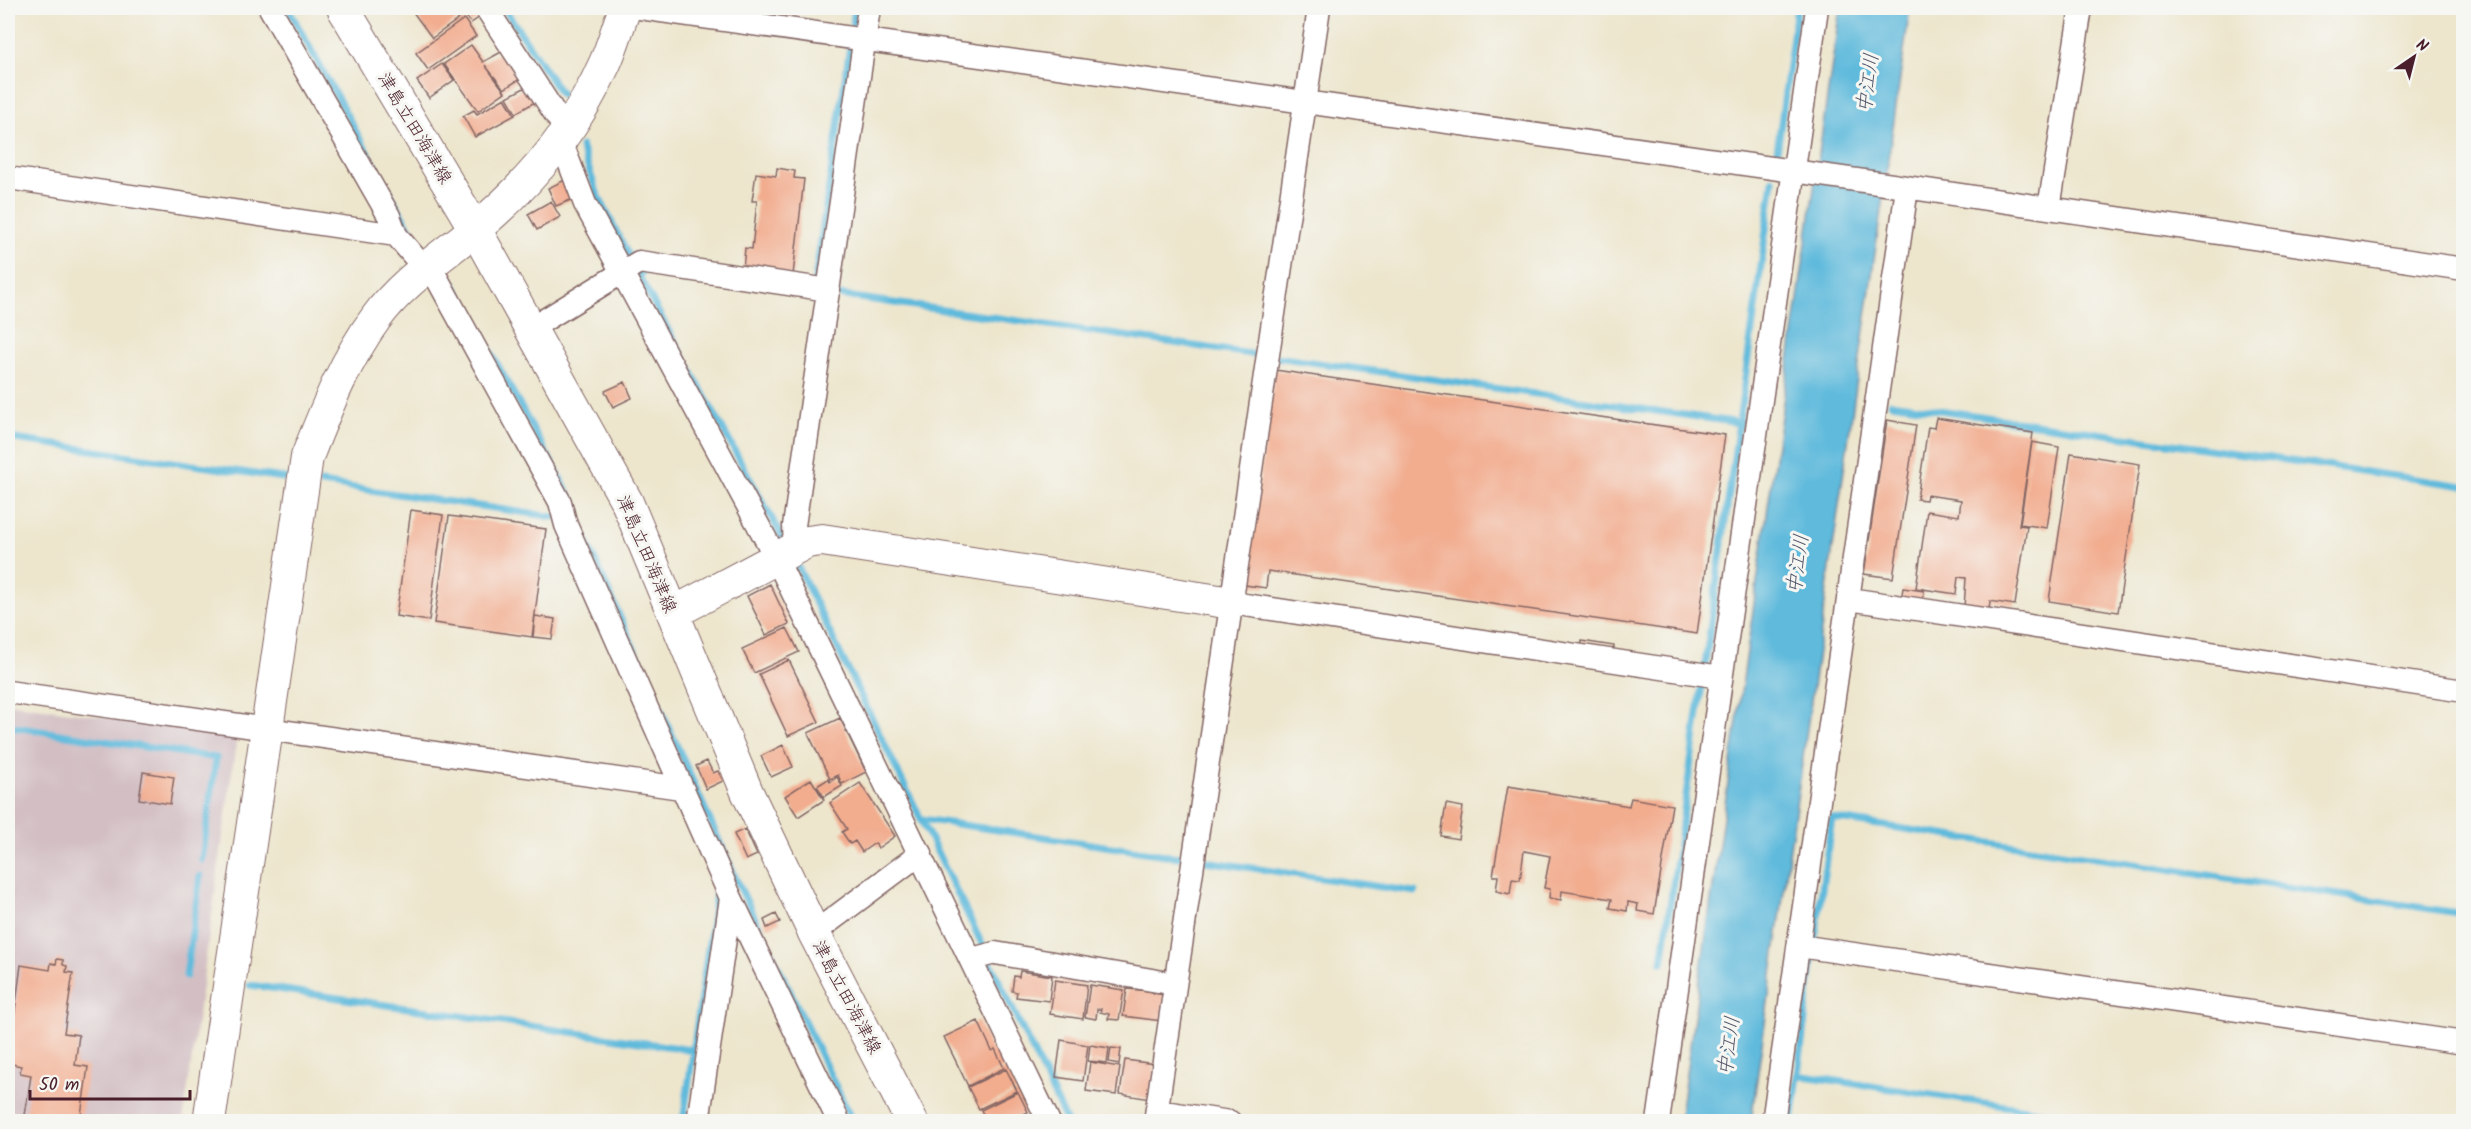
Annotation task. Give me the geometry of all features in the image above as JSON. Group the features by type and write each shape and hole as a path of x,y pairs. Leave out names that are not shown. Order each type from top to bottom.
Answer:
{"street":[{"path":"270,8 389,216 396,235 426,266 560,502 566,525 730,898 839,1122"},
{"name":"津島立田海津線","path":"343,8 475,229 627,502 747,792 814,933 912,1122"},
{"path":"486,8 564,136 585,204 621,273 785,553 921,854 1049,1122"},
{"path":"209,1122 307,457 336,386 376,318 426,266 475,229 531,176 564,136 605,63 625,8"},
{"path":"640,8 1900,186 2463,269"},
{"path":"785,553 794,526 869,8"},
{"path":"1230,1122 1156,1116 1319,8"},
{"path":"1658,1122 1721,677 1801,173 1817,8"},
{"path":"2049,208 2081,8"},
{"path":"8,178 396,235"},
{"path":"1773,1122 1849,599 1900,186"},
{"path":"530,329 639,262 829,290"},
{"path":"673,613 807,542 822,540 1721,677"},
{"path":"1849,599 2463,691"},
{"path":"8,692 681,788"},
{"path":"814,933 921,854"},
{"path":"698,1122 730,898"},
{"path":"1799,946 2463,1043"},
{"path":"972,959 995,953 1175,984"}],"shaded area":[{"path":"8,703 237,736 183,1121 8,1122"}],"water":[{"name":"中江川","path":"1840,8 1910,8 1751,1121 1679,1122"}],"building":[{"path":"410,8 453,8 460,18 432,38"},
{"path":"473,8 480,17 471,23 464,14 461,16 457,9"},
{"path":"464,19 476,36 428,70 416,53"},
{"path":"471,45 483,62 503,51 520,79 504,89 485,65 505,92 478,111 444,64"},
{"path":"442,64 454,80 429,98 417,81"},
{"path":"526,87 535,102 516,113 507,97"},
{"path":"505,98 515,115 475,137 463,116 474,110 477,114"},
{"path":"777,168 795,171 794,178 804,179 793,275 743,269 745,248 752,249 757,201 752,201 756,173 776,176"},
{"path":"565,180 573,199 556,206 548,188"},
{"path":"551,201 560,217 537,230 528,214"},
{"path":"1275,370 1725,435 1697,634 1268,571 1266,588 1245,585"},
{"path":"625,382 632,398 613,407 605,391"},
{"path":"1936,418 2033,433 2019,525 2027,526 2015,605 1990,601 1989,612 1964,608 1966,578 1958,577 1956,594 1916,588 1927,511 1959,516 1961,500 1927,495 1926,500 1917,499 1928,427 1934,428"},
{"path":"1887,420 1916,425 1893,578 1864,574"},
{"path":"2032,442 2059,447 2047,528 2020,524"},
{"path":"2071,453 2140,464 2118,612 2049,601"},
{"path":"411,510 443,515 429,621 396,616"},
{"path":"449,516 546,529 532,637 434,623"},
{"path":"770,584 789,624 766,635 747,596"},
{"path":"1903,588 1924,591 1922,603 1901,600"},
{"path":"535,616 555,619 552,639 533,637"},
{"path":"787,628 799,652 754,673 742,649"},
{"path":"1582,641 1614,646 1613,652 1581,647"},
{"path":"789,660 819,722 788,736 759,674"},
{"path":"840,718 866,772 842,784 838,775 830,779 808,733"},
{"path":"783,745 793,767 771,777 761,756"},
{"path":"707,761 713,773 718,771 723,781 706,789 696,766"},
{"path":"143,772 174,777 170,804 139,799"},
{"path":"837,777 842,786 824,797 817,786 828,779 830,782"},
{"path":"811,779 824,800 798,817 785,796"},
{"path":"860,783 895,836 878,848 875,843 862,852 855,841 850,844 842,832 847,829 830,803"},
{"path":"1508,786 1629,806 1631,798 1672,805 1654,914 1637,911 1638,904 1628,902 1627,911 1610,908 1612,899 1562,891 1561,900 1549,898 1550,889 1544,888 1550,856 1524,851 1520,880 1512,879 1510,894 1496,891 1498,876 1493,876"},
{"path":"1446,804 1463,807 1458,839 1441,836"},
{"path":"745,829 757,855 746,860 734,834"},
{"path":"776,914 780,922 767,928 764,920"},
{"path":"57,959 63,960 63,965 67,966 66,972 73,973 64,1033 79,1035 75,1065 88,1067 80,1122 24,1122 31,1075 20,1073 21,1066 8,1063 21,965 50,970 51,963 56,964"},
{"path":"1020,971 1052,976 1049,1001 1016,997 1017,992 1012,991 1014,976 1019,977"},
{"path":"1055,980 1087,985 1083,1019 1050,1014"},
{"path":"1090,985 1124,990 1119,1020 1108,1019 1109,1014 1100,1012 1101,1009 1097,1009 1096,1019 1085,1017"},
{"path":"1127,989 1152,991 1152,993 1165,995 1162,1021 1123,1016"},
{"path":"978,1021 992,1051 995,1049 1004,1068 968,1086 944,1037"},
{"path":"1061,1040 1088,1045 1083,1081 1056,1077"},
{"path":"1090,1045 1109,1048 1107,1063 1088,1061"},
{"path":"1111,1048 1121,1049 1119,1064 1109,1062"},
{"path":"1125,1060 1155,1064 1150,1099 1120,1094"},
{"path":"1090,1062 1120,1067 1116,1095 1086,1091"},
{"path":"1006,1069 1017,1091 979,1109 968,1087"},
{"path":"1018,1092 1028,1112 1008,1122 987,1122 981,1110"}],"waterway":[{"path":"288,8 415,239"},
{"path":"504,8 561,94"},
{"path":"853,24 855,8"},
{"path":"1776,159 1797,8"},
{"path":"815,280 850,47"},
{"path":"581,146 597,193 629,257"},
{"path":"1705,665 1773,180"},
{"path":"644,270 638,275 782,537"},
{"path":"451,280 573,502 577,520 735,877 853,1122"},
{"path":"838,295 1258,355"},
{"path":"1276,357 1740,423"},
{"path":"1891,403 2464,486"},
{"path":"8,438 290,479"},
{"path":"321,483 554,517"},
{"path":"796,563 982,944"},
{"path":"1662,962 1702,685"},
{"path":"8,726 216,758 202,860"},
{"path":"1815,938 1832,818 2464,914"},
{"path":"922,819 1179,857"},
{"path":"1205,861 1415,892"},
{"path":"186,976 200,876"},
{"path":"683,1122 716,894"},
{"path":"1792,1122 1813,956"},
{"path":"991,964 1067,1122"},
{"path":"250,985 693,1050"},
{"path":"1797,1075 2112,1122"}]}
